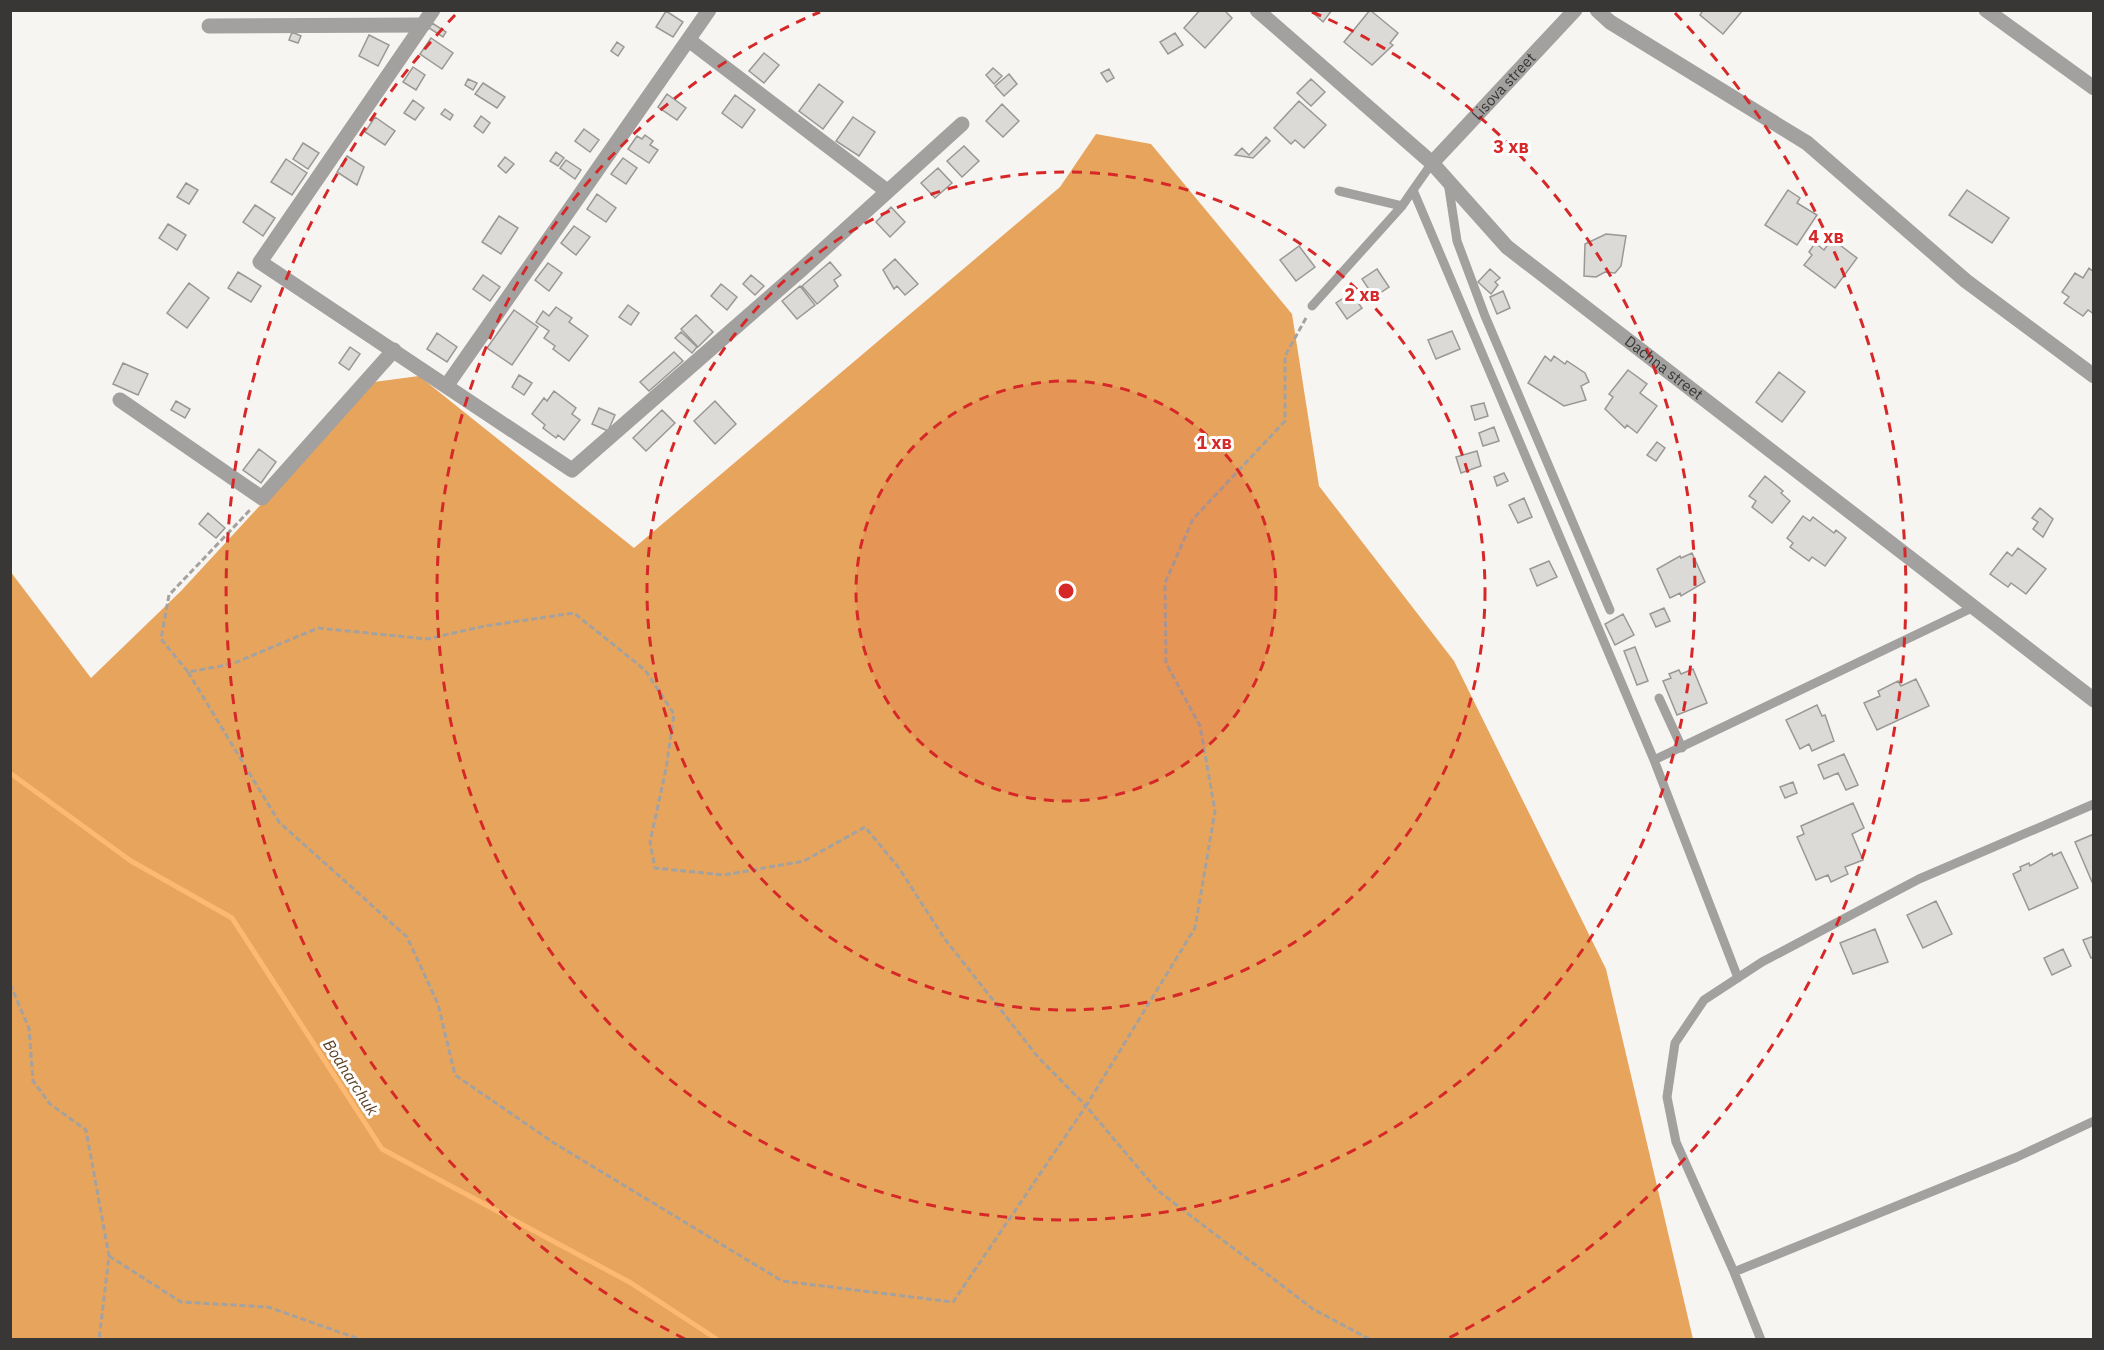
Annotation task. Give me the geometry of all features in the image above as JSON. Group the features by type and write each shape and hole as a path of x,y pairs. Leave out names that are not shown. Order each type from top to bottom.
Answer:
{"street":[{"path":"433,10 260,262 572,470 962,124"},
{"path":"447,385 709,10"},
{"name":"Dachna street","path":"1257,10 1432,163 1507,247 2094,700"},
{"name":"Lisova street","path":"1432,163 1575,10"},
{"path":"1597,10 1610,22 1807,143 1966,281 2094,376"},
{"path":"1986,10 2094,88"},
{"path":"210,26 423,25"},
{"path":"690,40 887,191"},
{"path":"120,400 262,498 394,350"}],"lane":[{"path":"1312,306 1402,206 1432,163"},
{"path":"1447,180 1457,241 1481,306 1610,610"},
{"path":"1413,190 1654,760 1738,978"},
{"path":"1339,191 1402,206"},
{"path":"1654,760 1974,607"},
{"path":"1659,698 1682,748"},
{"path":"1761,1340 1734,1272 1676,1142 1666,1097 1675,1043 1704,1000 1762,962 1919,879 2094,804"},
{"path":"1734,1272 2017,1157 2094,1121"}],"path":[{"path":"262,498 169,595 160,639 188,672 279,822 407,937 438,1004 455,1075 554,1143 782,1281 953,1302 1086,1107 1195,928 1215,811 1200,726 1166,663 1165,583 1193,519 1284,421 1285,357 1312,306"},
{"path":"188,672 232,664 318,628 427,639 485,626 574,613 645,670 674,714 666,769 650,842 655,868 724,875 804,861 865,827 899,868 951,947 1038,1057 1086,1107 1157,1190 1313,1309 1371,1340"},
{"path":"10,984 29,1028 33,1081 50,1104 86,1130 108,1256 99,1340"},
{"path":"108,1256 181,1302 268,1307 362,1340"}],"shaded area":[{"path":"1096,134 1151,144 1292,314 1319,486 1454,661 1606,969 1693,1339 11,1339 10,571 91,678 181,591 374,382 419,376 634,548 1060,187"}],"building":[{"path":"1200,10 1224,10 1232,18 1205,48 1184,28"},
{"path":"1310,10 1332,10 1323,22"},
{"path":"1370,10 1398,33 1390,43 1393,45 1372,65 1344,42"},
{"path":"1703,10 1743,10 1723,34 1700,15"},
{"path":"666,11 683,22 673,37 656,27"},
{"path":"432,23 446,32 443,37 429,28"},
{"path":"292,32 301,36 298,43 289,40"},
{"path":"1175,33 1183,45 1168,54 1160,42"},
{"path":"369,35 389,45 378,66 359,56"},
{"path":"431,38 453,53 442,69 420,54"},
{"path":"617,42 624,47 618,56 611,51"},
{"path":"764,53 779,65 764,83 749,71"},
{"path":"413,67 425,75 416,90 403,82"},
{"path":"993,68 1002,76 994,84 986,75"},
{"path":"1109,69 1114,78 1107,82 1101,73"},
{"path":"1009,74 1017,84 1004,96 995,86"},
{"path":"468,79 477,83 473,90 465,85"},
{"path":"1311,79 1325,92 1311,106 1297,93"},
{"path":"483,83 505,97 497,108 475,94"},
{"path":"819,84 843,102 823,129 799,111"},
{"path":"667,94 686,108 677,120 658,107"},
{"path":"735,95 755,110 742,128 722,113"},
{"path":"413,100 424,108 415,120 404,113"},
{"path":"1299,101 1326,125 1304,148 1295,140 1291,144 1274,128"},
{"path":"1002,104 1019,121 1003,137 986,121"},
{"path":"445,109 453,115 450,120 441,114"},
{"path":"481,116 490,123 483,133 474,126"},
{"path":"375,117 395,131 385,145 365,132"},
{"path":"853,117 875,132 859,156 836,141"},
{"path":"584,129 599,140 590,152 575,141"},
{"path":"645,135 653,141 650,145 658,150 649,163 628,149 637,136 642,139"},
{"path":"1266,137 1270,141 1253,158 1235,155 1242,148 1249,155"},
{"path":"303,143 319,153 308,169 293,159"},
{"path":"964,146 979,161 962,177 947,161"},
{"path":"556,152 564,158 558,166 550,161"},
{"path":"347,156 364,167 357,185 337,172"},
{"path":"505,157 514,164 506,173 498,166"},
{"path":"623,158 637,168 626,184 611,174"},
{"path":"286,159 307,173 292,195 271,182"},
{"path":"566,160 581,170 575,179 560,168"},
{"path":"938,168 952,183 935,198 921,183"},
{"path":"186,183 198,190 189,204 177,197"},
{"path":"1788,190 1800,198 1797,203 1817,215 1797,245 1765,225"},
{"path":"1967,190 2009,218 1992,243 1949,215"},
{"path":"597,194 616,208 606,222 587,209"},
{"path":"255,205 275,218 263,236 243,222"},
{"path":"891,207 905,222 890,237 876,222"},
{"path":"499,216 518,228 501,254 482,242"},
{"path":"168,224 186,235 177,250 159,238"},
{"path":"574,226 590,237 576,255 561,243"},
{"path":"1606,234 1626,236 1621,266 1615,273 1605,272 1596,277 1584,276 1585,244"},
{"path":"1832,239 1857,258 1835,288 1804,265 1812,255 1809,252 1815,243 1824,250"},
{"path":"1299,246 1315,267 1296,281 1280,260"},
{"path":"895,259 918,284 905,295 897,286 894,289 883,270"},
{"path":"830,262 841,275 834,280 838,286 817,304 802,286"},
{"path":"548,263 562,273 549,291 535,280"},
{"path":"2089,268 2094,272 2094,314 2088,310 2083,316 2064,303 2069,297 2062,292 2075,273 2083,278"},
{"path":"1377,269 1389,287 1374,297 1362,279"},
{"path":"1490,269 1500,278 1495,282 1498,285 1491,294 1478,282"},
{"path":"238,272 261,286 251,302 228,288"},
{"path":"483,275 500,287 490,301 473,289"},
{"path":"751,275 764,286 755,295 743,284"},
{"path":"189,283 209,298 187,328 167,313"},
{"path":"721,284 737,297 727,310 711,296"},
{"path":"800,286 815,305 797,319 782,301"},
{"path":"1503,291 1510,308 1497,314 1490,297"},
{"path":"1351,293 1362,308 1347,319 1336,303"},
{"path":"628,305 639,313 631,325 619,317"},
{"path":"556,307 572,318 569,322 588,336 569,361 553,349 555,346 544,338 549,331 536,322 543,311 549,316"},
{"path":"514,310 538,327 512,365 487,348"},
{"path":"696,315 713,332 698,347 681,329"},
{"path":"1452,331 1460,349 1436,359 1428,340"},
{"path":"681,332 697,347 692,353 675,338"},
{"path":"437,333 457,347 447,362 427,349"},
{"path":"350,347 360,354 349,370 339,363"},
{"path":"674,352 683,361 649,391 640,382"},
{"path":"1545,356 1551,361 1554,356 1565,364 1567,361 1585,373 1589,382 1581,386 1586,400 1564,406 1528,383"},
{"path":"123,363 148,374 138,395 113,384"},
{"path":"1628,370 1647,384 1640,393 1657,406 1637,433 1627,425 1625,428 1605,409 1613,397 1609,394"},
{"path":"1779,372 1805,392 1782,422 1756,402"},
{"path":"519,375 532,383 524,395 512,387"},
{"path":"554,391 576,408 572,414 580,420 564,440 558,435 556,438 543,428 545,425 532,414 544,398 547,401"},
{"path":"176,401 190,409 185,418 171,410"},
{"path":"715,401 736,424 715,444 694,421"},
{"path":"1484,403 1488,416 1475,420 1471,406"},
{"path":"599,408 615,415 608,431 592,424"},
{"path":"662,410 675,423 646,451 633,438"},
{"path":"1494,427 1499,441 1483,446 1479,433"},
{"path":"1657,442 1665,448 1656,461 1647,455"},
{"path":"259,449 276,462 261,483 243,470"},
{"path":"1477,451 1481,466 1461,473 1456,457"},
{"path":"1504,473 1508,481 1497,486 1494,477"},
{"path":"1765,476 1783,491 1781,493 1790,501 1772,523 1752,507 1756,501 1749,496"},
{"path":"1524,498 1532,517 1518,523 1509,505"},
{"path":"2040,508 2053,519 2043,537 2033,529 2038,522 2032,518"},
{"path":"208,513 225,528 216,538 199,524"},
{"path":"1803,516 1810,521 1813,517 1834,533 1836,530 1846,538 1825,566 1812,557 1809,561 1790,547 1793,543 1787,538"},
{"path":"2018,548 2046,569 2026,594 2011,583 2008,587 1990,574 2007,552 2012,556"},
{"path":"1692,553 1705,582 1681,596 1680,593 1670,598 1657,569 1680,556 1681,558"},
{"path":"1549,561 1557,577 1537,586 1530,569"},
{"path":"1664,608 1670,621 1656,627 1650,614"},
{"path":"1623,614 1634,635 1615,645 1605,624"},
{"path":"1635,647 1648,681 1637,685 1624,651"},
{"path":"1693,669 1707,703 1677,715 1663,681 1671,678 1669,674 1679,670 1681,674"},
{"path":"1916,679 1929,706 1877,730 1864,703 1880,696 1878,691 1898,681 1901,686"},
{"path":"1817,705 1822,716 1825,715 1834,741 1812,751 1809,744 1800,749 1786,720"},
{"path":"1844,754 1858,785 1846,790 1838,773 1824,779 1818,765"},
{"path":"1793,782 1797,793 1785,798 1780,787"},
{"path":"1853,803 1864,828 1852,834 1863,860 1845,867 1848,874 1831,882 1828,875 1816,880 1797,837 1804,834 1801,826"},
{"path":"2094,834 2094,882 2092,882 2075,842"},
{"path":"2061,852 2078,888 2029,910 2013,874 2021,870 2020,867 2029,863 2030,866 2052,853 2053,856"},
{"path":"1936,901 1952,934 1923,948 1907,915"},
{"path":"1875,929 1888,962 1853,974 1840,943"},
{"path":"2094,936 2094,957 2091,958 2083,940"},
{"path":"2063,949 2071,966 2052,975 2044,958"}],"waterway":[{"name":"Bodnarchuk","path":"10,773 131,861 232,918 382,1149 631,1283 718,1340"}]}
